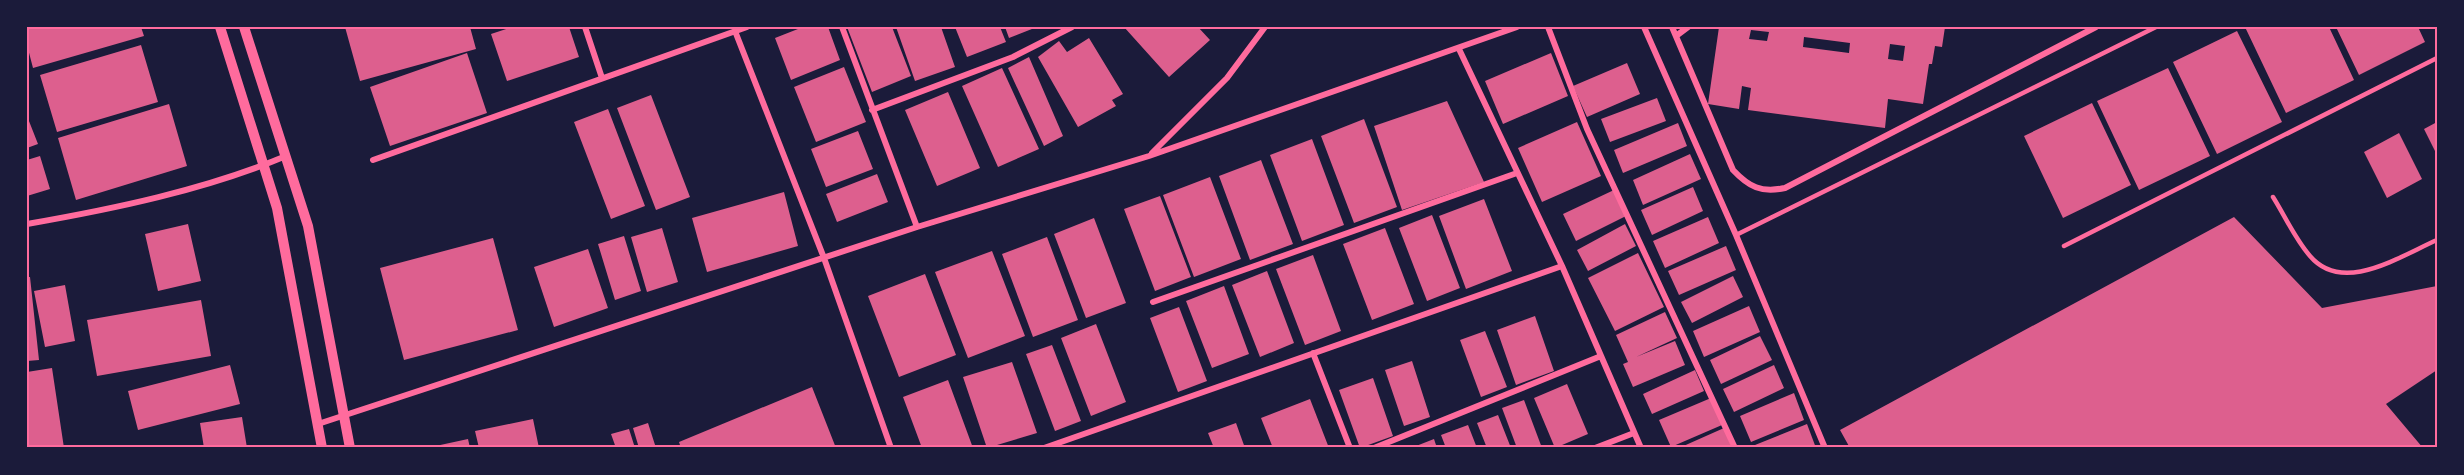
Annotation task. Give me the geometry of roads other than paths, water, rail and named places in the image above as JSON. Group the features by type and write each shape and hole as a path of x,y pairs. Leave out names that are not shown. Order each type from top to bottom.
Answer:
{"street":[{"path":"220,27 277,208 322,448"},
{"path":"244,27 308,226 350,448"},
{"path":"585,27 602,78"},
{"path":"373,160 747,27"},
{"path":"842,27 917,227"},
{"path":"872,110 1013,57 1072,27"},
{"path":"1149,156 1227,78 1265,27"},
{"path":"318,424 917,227 1149,156 1517,27"},
{"path":"1548,27 1587,129 1735,448"},
{"path":"1644,27 1736,235 1825,448"},
{"path":"1672,27 1733,170 1749,186 1771,191 1785,188 2096,27"},
{"path":"1676,36 1688,27"},
{"path":"735,31 824,258 891,448"},
{"path":"1459,49 1562,266 1641,448"},
{"path":"27,224 174,192 286,156"},
{"path":"1153,302 1517,173"},
{"path":"1044,448 1562,266"},
{"path":"1313,354 1350,448"},
{"path":"1374,448 1601,356"},
{"path":"1595,448 1634,432"}],"lane":[{"path":"1736,235 2156,27"},
{"path":"2064,246 2437,58"},
{"path":"2273,197 2310,257 2327,270 2360,273 2437,240"}]}
